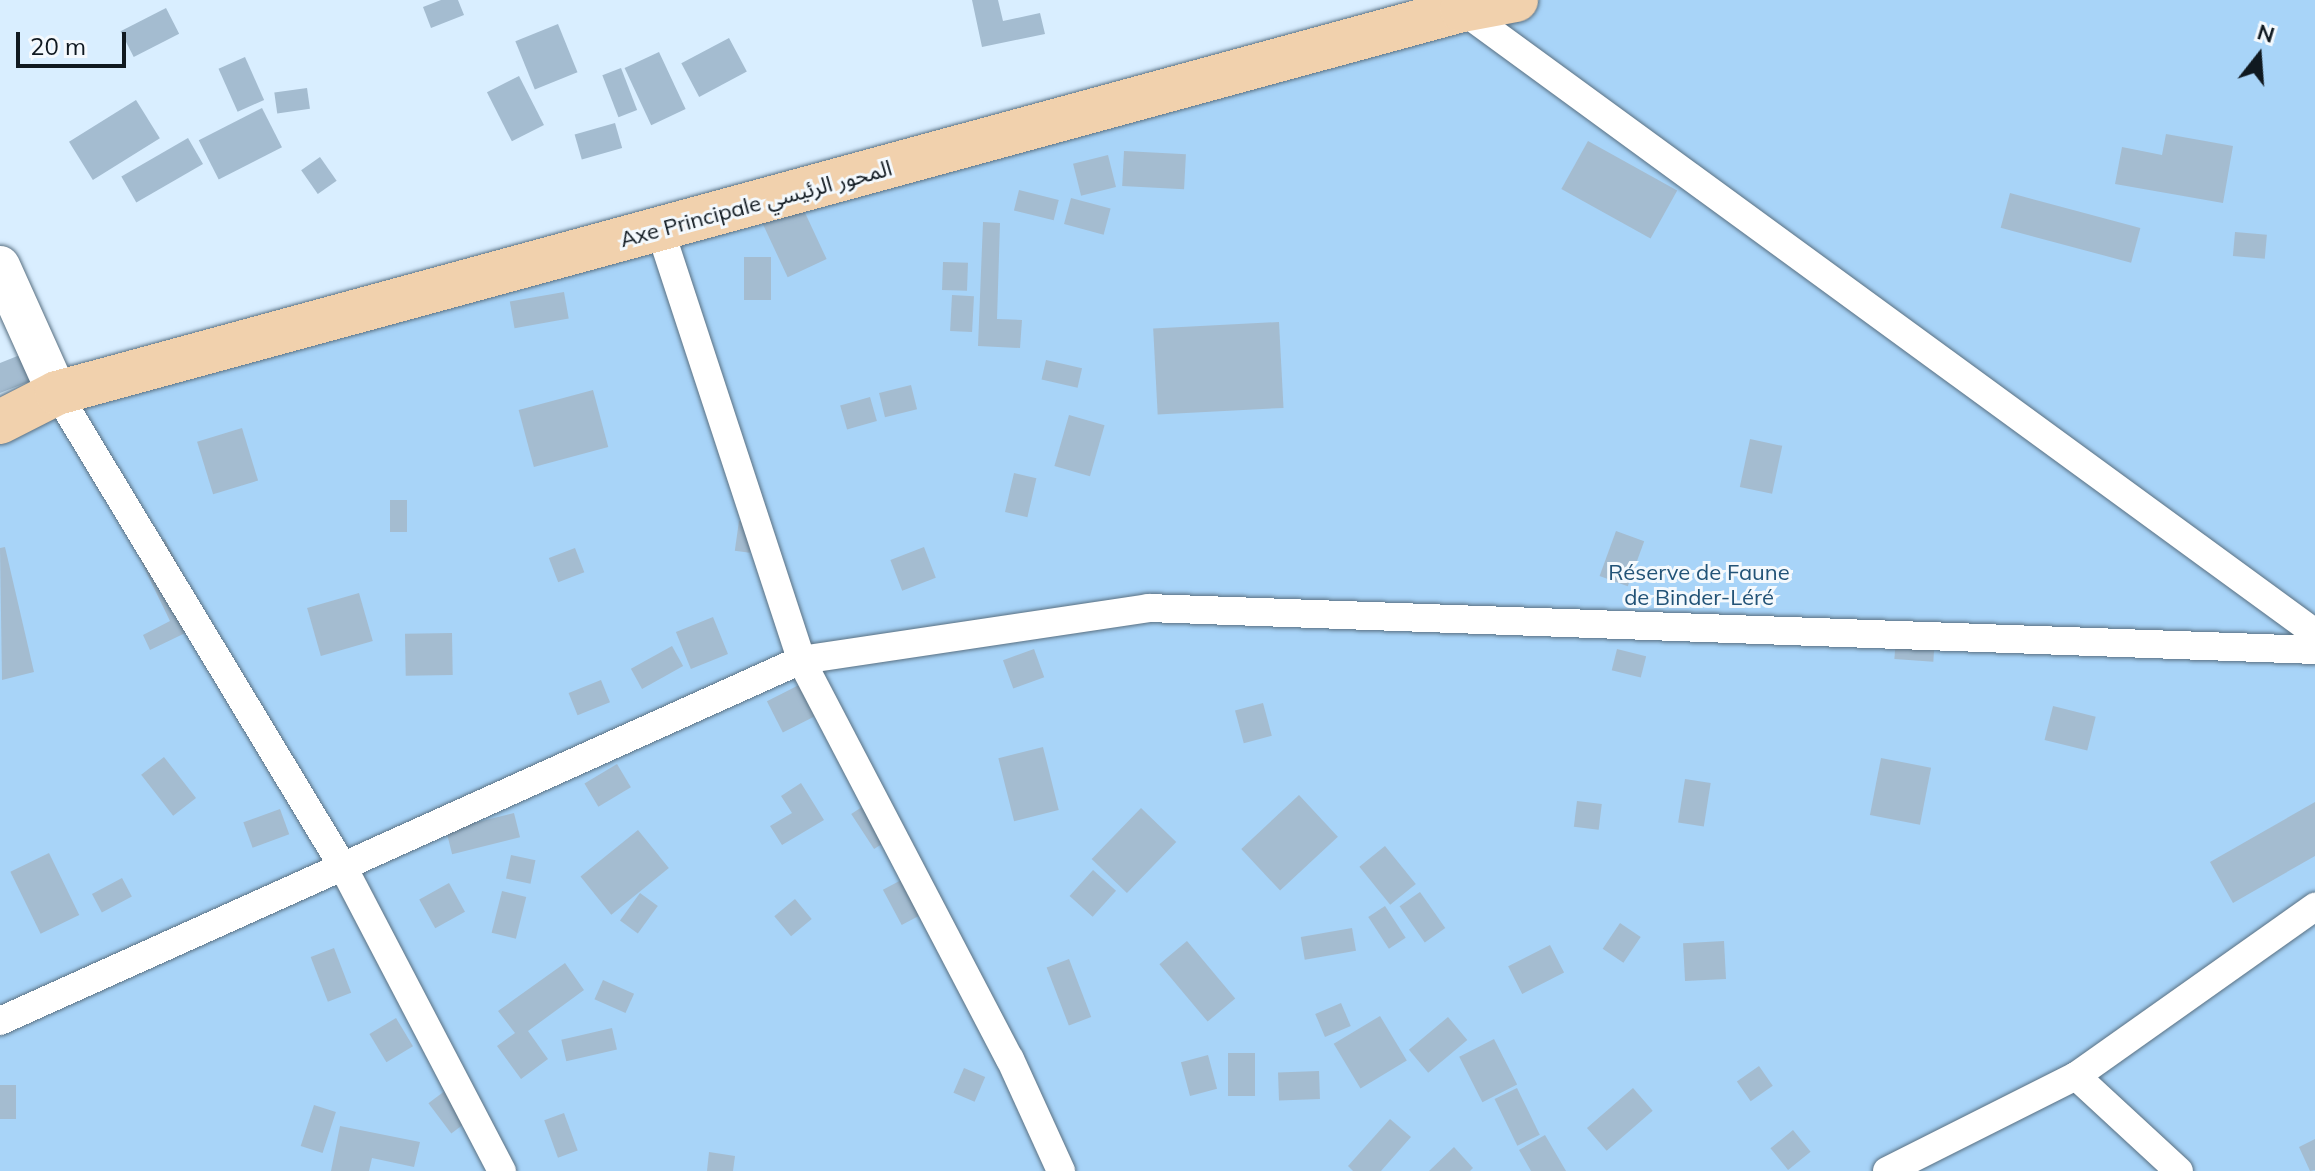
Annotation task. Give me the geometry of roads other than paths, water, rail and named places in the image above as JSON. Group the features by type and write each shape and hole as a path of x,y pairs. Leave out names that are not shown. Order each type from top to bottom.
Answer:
{"main road":[{"name":"Axe Principale المحور الرئيسي","path":"0,422 57,393 660,230 1461,5 1516,0"}],"street":[{"path":"1461,5 2315,633"},
{"path":"660,230 801,660 1010,1059 1061,1171"},
{"path":"0,266 57,393 343,867 502,1171"},
{"path":"0,1021 801,660 1148,608 2315,650"},
{"path":"1887,1171 2076,1076 2315,907"},
{"path":"2076,1076 2179,1171"}],"park label":[{"name":"Réserve de Faune de Binder-Léré","path":"1699,584"}]}
